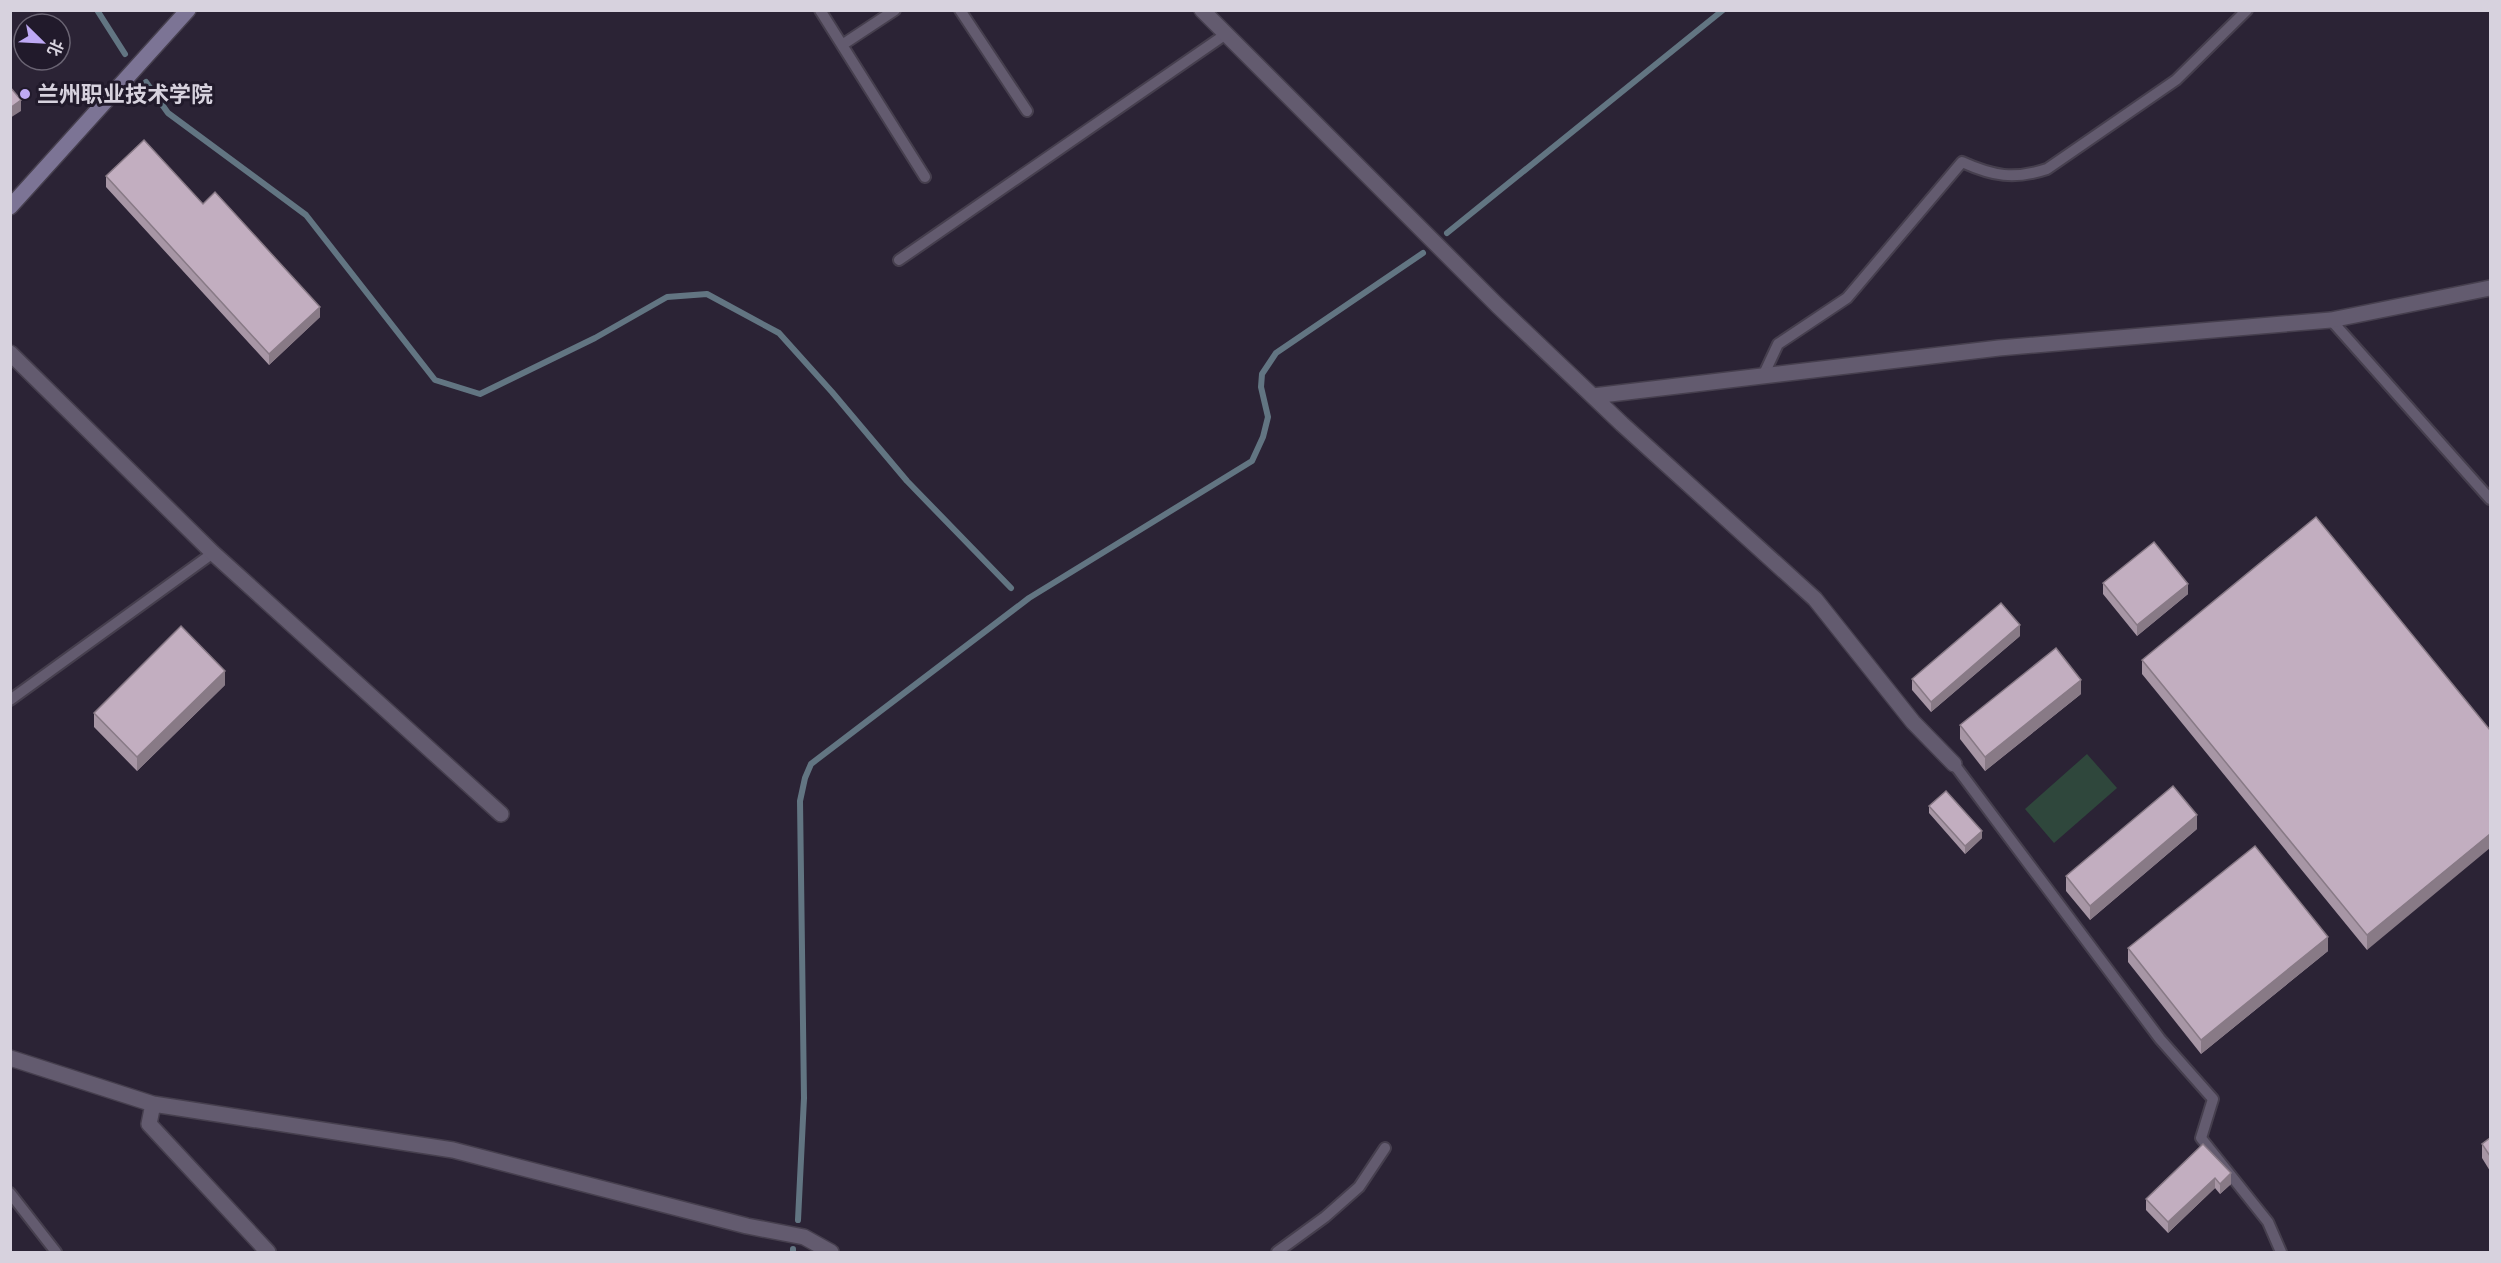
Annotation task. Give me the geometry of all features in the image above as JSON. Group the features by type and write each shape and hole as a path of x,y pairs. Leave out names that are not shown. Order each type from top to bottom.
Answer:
{"main road":[{"path":"10,207 188,10"}],"street":[{"path":"1203,10 1497,304 1593,396 1815,599 1913,722 1954,764"},
{"path":"1593,396 1999,348 2331,320 2490,288"},
{"path":"10,353 213,553 501,814"},
{"path":"10,1058 153,1104 453,1150 747,1226 804,1237 831,1252"},
{"path":"153,1104 149,1124 268,1252"}],"lane":[{"path":"820,10 925,177"},
{"path":"842,45 895,10"},
{"path":"960,10 1027,111"},
{"path":"1763,376 1778,344 1847,298 1962,162 1981,171 2007,177 2026,176 2047,169 2176,80 2247,10"},
{"path":"898,260 1226,34"},
{"path":"2331,320 2490,499"},
{"path":"10,700 213,553"},
{"path":"1954,764 2160,1039 2213,1099 2201,1138 2268,1222 2281,1252"},
{"path":"1277,1252 1325,1217 1359,1187 1385,1148"},
{"path":"10,1193 56,1252"}],"green space":[{"path":"2087,754 2117,788 2054,843 2025,809"}],"building":[{"path":"10,87 21,100 10,108"},
{"path":"144,140 203,204 215,192 320,307 269,354 106,176"},
{"path":"2316,517 2490,730 2490,834 2367,935 2142,660"},
{"path":"2154,542 2188,584 2137,625 2103,583"},
{"path":"2001,603 2020,625 1931,702 1912,679"},
{"path":"181,626 225,671 137,757 94,713"},
{"path":"2056,648 2081,680 1985,757 1960,725"},
{"path":"2173,786 2197,815 2090,906 2066,876"},
{"path":"1946,791 1982,831 1965,846 1929,806"},
{"path":"2255,846 2328,937 2201,1040 2128,948"},
{"path":"2490,1138 2490,1156 2482,1144"},
{"path":"2203,1144 2231,1173 2220,1184 2215,1178 2168,1222 2146,1199"}],"waterway":[{"path":"97,10 125,54"},
{"path":"1447,233 1723,10"},
{"path":"146,82 168,113 306,215 435,380 480,394 595,338 667,297 707,294 779,333 907,481 1011,588"},
{"path":"798,1220 804,1098 800,801 811,764 1029,598 1252,461 1263,437 1268,417 1261,387 1262,374 1276,353 1423,253"}],"place":[{"name":"兰州职业技术学院","path":"25,94"}]}
